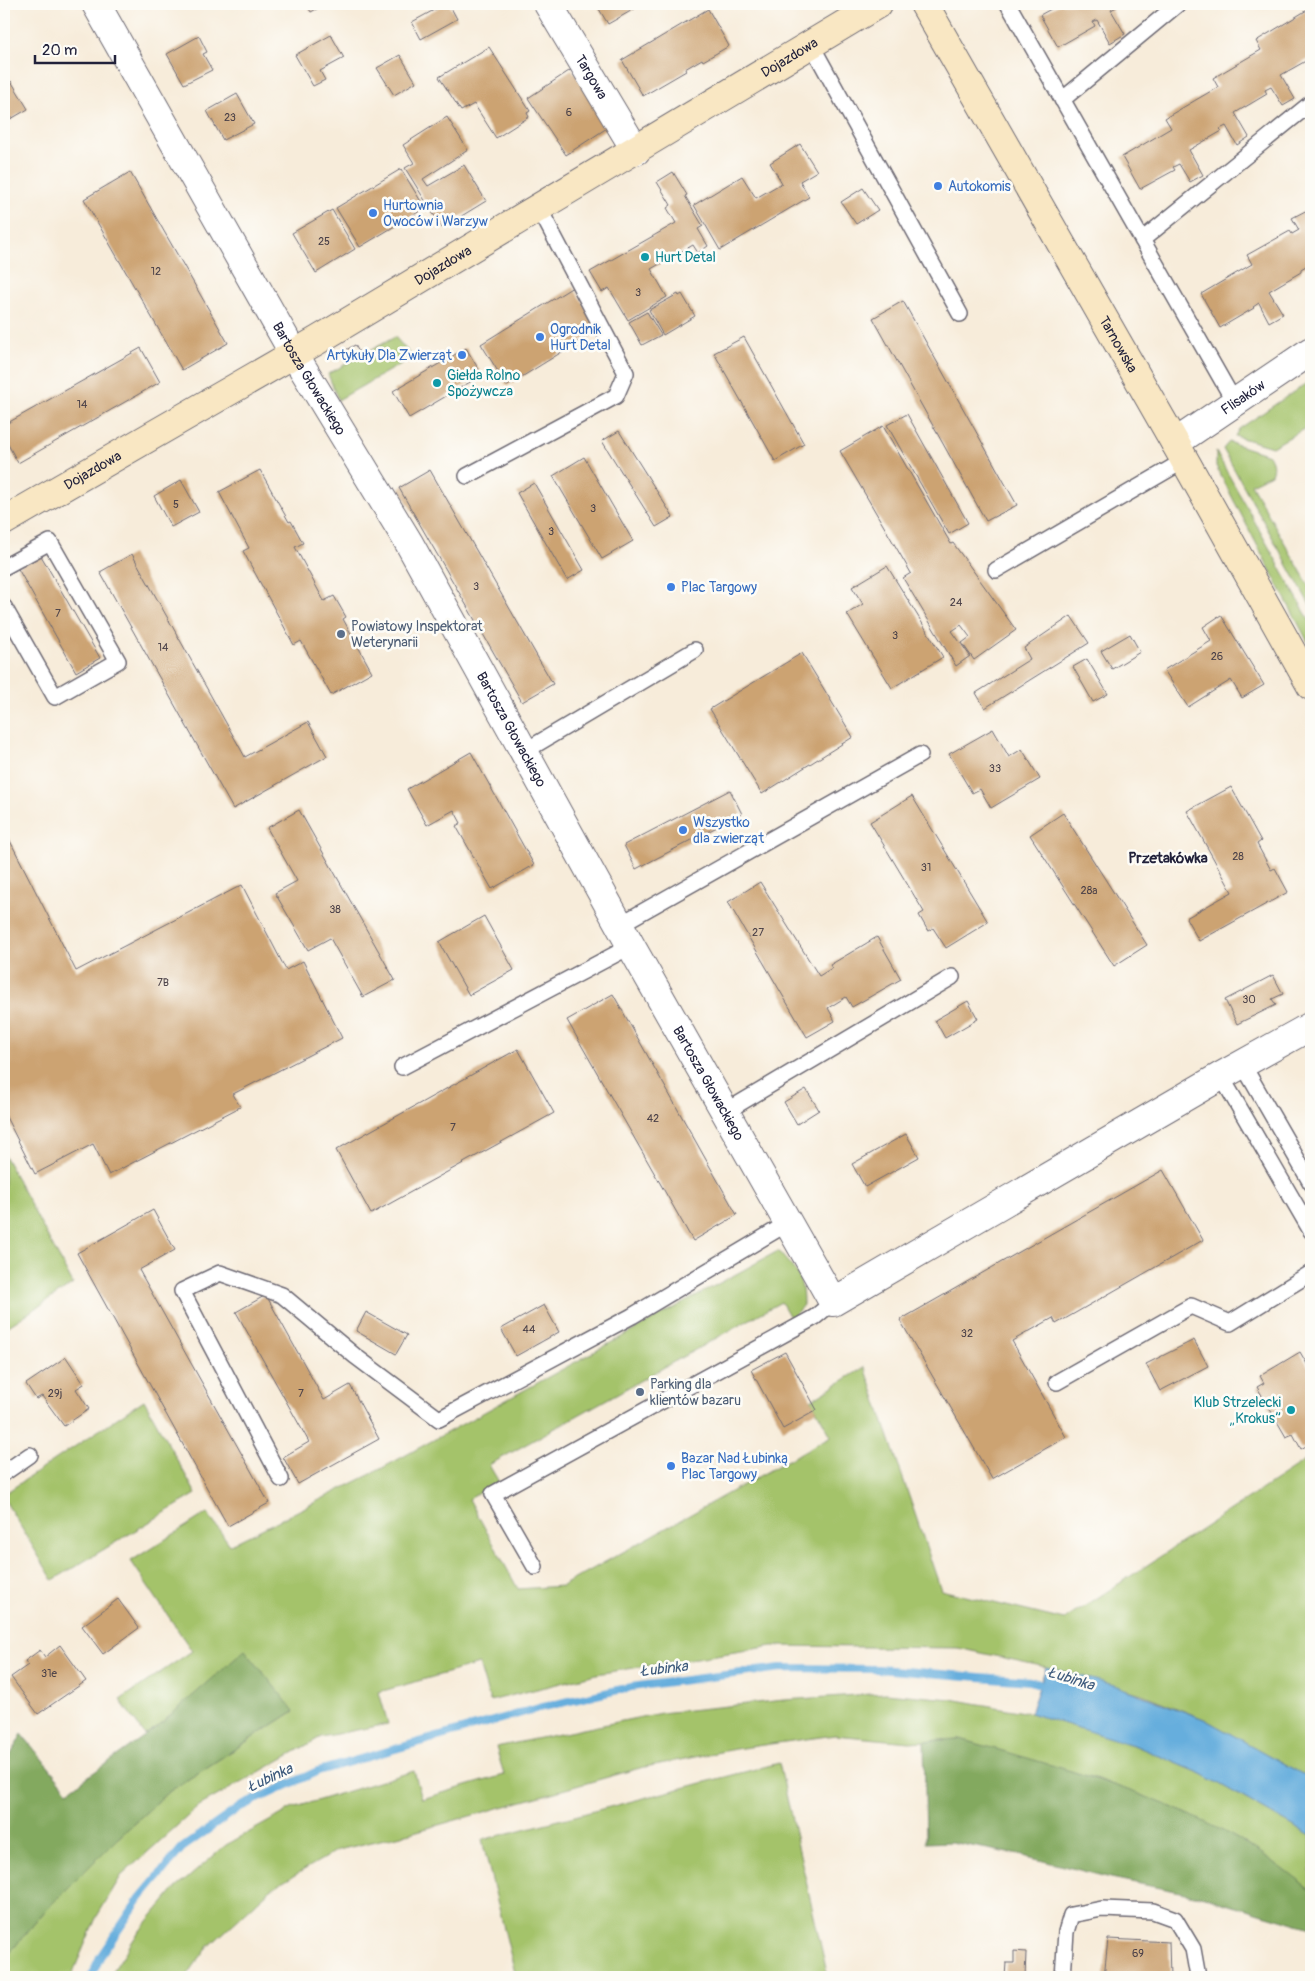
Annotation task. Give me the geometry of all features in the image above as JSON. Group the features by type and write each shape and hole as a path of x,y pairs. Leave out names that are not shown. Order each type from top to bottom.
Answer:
{"street":[{"name":"Bartosza Głowackiego","path":"96,4 294,354 409,542 625,936 833,1302"},
{"name":"Targowa","path":"548,4 636,151"},
{"name":"Dojazdowa","path":"4,521 294,354 636,151 878,4"},
{"name":"Tarnowska","path":"924,4 1180,452 1311,686"},
{"name":"Flisaków","path":"1180,452 1235,403 1311,351"},
{"path":"833,1302 1311,1026"}],"lane":[{"path":"1008,4 1235,403"},
{"path":"1062,100 1178,4"},
{"path":"811,44 960,314"},
{"path":"1142,240 1311,103"},
{"path":"467,476 616,396 626,373 539,208"},
{"path":"996,570 1180,452"},
{"path":"4,568 50,542 118,662 55,697 4,607"},
{"path":"525,751 695,650"},
{"path":"402,1067 625,936 920,755"},
{"path":"725,1112 952,976"},
{"path":"1232,1070 1311,1183"},
{"path":"1232,1070 1311,1231"},
{"path":"281,1479 182,1292 220,1273 282,1295 355,1356 440,1419 632,1316 788,1223"},
{"path":"1057,1382 1190,1306 1230,1322 1311,1273"},
{"path":"535,1567 493,1494 815,1317 833,1302"},
{"path":"4,1473 30,1455"},
{"path":"1063,1977 1066,1932 1071,1915 1102,1909 1153,1910 1175,1919 1193,1949 1198,1977"}],"green space":[{"path":"395,337 413,357 338,400 328,374"},
{"path":"1311,380 1311,425 1272,447 1235,436 1239,429"},
{"path":"1229,442 1269,455 1270,457 1273,466 1271,474 1251,484 1311,589 1311,607 1223,449"},
{"path":"1216,452 1311,623 1311,648 1216,466"},
{"path":"4,1155 73,1284 4,1329"},
{"path":"778,1251 798,1275 802,1287 803,1305 791,1319 781,1302 489,1465 499,1482 469,1499 518,1589 562,1586 831,1436 811,1400 865,1367 941,1590 1064,1620 1311,1457 1311,1779 1204,1719 1142,1694 1046,1667 958,1648 773,1646 596,1674 490,1701 479,1664 379,1692 388,1724 321,1737 199,1806 121,1876 96,1918 71,1977 4,1977 4,1954 7,1956 44,1912 117,1839 167,1793 294,1711 157,1727 145,1735 120,1700 192,1651 131,1561 207,1513 230,1545 375,1472"},
{"path":"144,1400 196,1494 53,1580 4,1499 4,1494"},
{"path":"245,1650 294,1711 167,1793 117,1839 44,1912 7,1956 4,1954 4,1767 22,1734 68,1791 157,1727"},
{"path":"885,1693 951,1699 1030,1713 1136,1746 1202,1774 1311,1836 1311,1890 1244,1842 1101,1780 960,1739 909,1742 835,1735 735,1749 640,1768 410,1833 338,1850 271,1889 206,1949 186,1977 109,1977 138,1933 174,1890 226,1845 293,1808 414,1771 422,1799 504,1775 496,1747 661,1713 784,1700"},
{"path":"960,1739 1069,1770 1140,1795 1210,1824 1252,1847 1311,1890 1311,1928 1209,1898 1111,1878 1019,1855 951,1842 926,1843 924,1741"},
{"path":"779,1763 828,1977 516,1977 482,1840"}],"water":[{"path":"1046,1667 1114,1685 1204,1719 1311,1779 1311,1836 1202,1774 1136,1746 1030,1713"}],"building":[{"path":"306,4 326,4 311,12"},
{"path":"445,4 449,4 457,19 421,39 412,22"},
{"path":"596,4 634,4 636,8 608,24"},
{"path":"1060,4 1122,4 1111,10 1125,34 1110,43 1097,20 1093,22 1095,26 1058,47 1040,15"},
{"path":"1304,4 1311,4 1311,58 1281,75 1295,99 1283,106 1271,87 1265,90 1267,94 1235,113 1249,137 1237,145 1226,126 1220,129 1222,131 1189,150 1203,175 1190,182 1179,164 1173,167 1175,170 1140,189 1122,157 1171,128 1165,118 1218,87 1213,78 1261,50 1256,41 1307,10"},
{"path":"708,9 729,46 703,61 702,59 685,69 686,71 643,96 622,60"},
{"path":"331,35 344,58 320,71 325,80 313,86 295,55"},
{"path":"199,36 207,52 203,54 212,70 184,84 167,54"},
{"path":"489,47 530,111 527,113 529,117 496,138 474,104 461,111 439,77"},
{"path":"400,55 416,82 394,95 377,68"},
{"path":"572,69 610,126 566,155 528,98"},
{"path":"11,81 28,109 4,123 4,85"},
{"path":"237,94 254,124 223,140 207,111"},
{"path":"447,117 468,150 423,179 428,186 464,165 486,201 442,228 405,168 414,163 403,145"},
{"path":"800,144 817,171 800,181 809,197 720,250 694,205 742,176 756,198 782,183 770,163"},
{"name":"Hurtownia Owoców i Warzyw","path":"401,169 425,208 360,247 336,208"},
{"path":"130,172 228,343 182,370 84,199"},
{"path":"673,172 703,226 698,229 708,246 698,253 693,245 651,269 667,297 628,320 609,288 602,292 590,272 676,223 667,208 671,205 657,182"},
{"path":"863,188 878,210 856,224 841,202"},
{"path":"1311,208 1311,276 1306,266 1301,269 1301,272 1269,291 1283,314 1269,322 1259,303 1254,308 1220,328 1201,294 1252,264 1247,255 1290,231 1292,234 1299,230 1292,218"},
{"path":"332,210 355,249 316,273 292,233"},
{"name":"Ogrodnik Hurt Detal","path":"573,287 599,329 507,386 481,344"},
{"path":"678,294 679,296 682,294 695,316 663,335 649,310"},
{"path":"903,301 1017,505 986,521 873,318"},
{"path":"647,312 661,335 642,345 629,322"},
{"path":"744,337 804,444 775,461 714,353"},
{"path":"355,345 360,354 348,360 344,351"},
{"path":"141,348 160,382 18,463 4,437 4,425"},
{"name":"Giełda Rolno Spożywcza","path":"466,348 482,375 409,418 393,391"},
{"path":"907,414 968,523 949,534 887,425"},
{"path":"883,426 951,544 953,543 1016,630 974,660 962,643 970,637 961,625 952,631 970,656 956,666 903,578 911,573 840,451"},
{"path":"619,431 673,517 656,527 602,441"},
{"path":"584,457 633,541 602,559 553,476"},
{"path":"260,470 303,543 295,547 324,601 334,596 346,617 343,619 372,672 331,695 301,641 294,645 243,551 249,548 219,492"},
{"path":"430,470 553,684 522,702 399,488"},
{"path":"181,480 199,512 171,527 154,496"},
{"path":"534,483 584,570 567,580 517,493"},
{"path":"40,554 100,658 76,672 17,567"},
{"path":"132,554 245,757 308,722 327,756 233,809 100,572"},
{"path":"887,566 943,657 892,688 847,614 863,604 852,587"},
{"path":"1221,615 1264,685 1242,698 1231,680 1188,707 1164,670 1211,641 1203,627"},
{"path":"1071,616 1089,643 985,708 976,693 1030,659 1024,648"},
{"path":"1130,634 1140,652 1112,669 1101,651"},
{"path":"802,653 853,737 762,794 710,709"},
{"path":"1087,659 1108,694 1093,702 1073,667"},
{"path":"993,729 1009,757 1022,749 1040,779 991,808 980,789 972,793 949,754"},
{"path":"471,752 534,865 492,889 456,826 461,823 454,810 427,825 407,789"},
{"path":"1231,787 1261,841 1257,844 1271,870 1275,868 1288,892 1199,941 1186,918 1232,892 1187,811"},
{"name":"Wszystko dla zwierząt","path":"730,790 742,814 636,869 624,845"},
{"path":"912,796 988,922 946,948 933,928 928,931 919,915 924,912 870,822"},
{"path":"299,810 395,980 363,997 330,938 308,950 275,893 297,881 267,828"},
{"path":"1063,813 1147,945 1114,966 1030,835"},
{"path":"4,829 76,971 242,885 286,970 303,961 342,1038 233,1094 240,1107 109,1175 93,1144 35,1174 4,1113"},
{"path":"760,882 819,976 832,968 830,965 877,937 901,979 852,1007 846,997 828,1008 835,1021 807,1037 728,902"},
{"path":"484,916 514,970 469,995 439,942"},
{"path":"1273,975 1283,994 1272,999 1276,1005 1237,1024 1225,1000"},
{"path":"613,994 737,1215 693,1241 567,1020"},
{"path":"968,1001 978,1019 945,1038 935,1020"},
{"path":"518,1049 554,1113 371,1214 336,1150"},
{"path":"806,1089 819,1110 797,1124 784,1102"},
{"path":"906,1134 919,1157 865,1187 852,1164"},
{"path":"1163,1170 1203,1240 1056,1324 1053,1318 1012,1341 1066,1437 992,1479 900,1320"},
{"path":"153,1210 175,1250 139,1270 269,1503 228,1526 77,1253"},
{"path":"266,1295 324,1400 350,1385 379,1439 298,1484 283,1457 309,1442 236,1312"},
{"path":"544,1305 559,1332 516,1356 501,1329"},
{"path":"366,1312 407,1335 396,1354 356,1331"},
{"path":"1194,1340 1208,1366 1160,1391 1146,1364"},
{"path":"785,1352 817,1410 783,1429 751,1370"},
{"name":"Klub Strzelecki „Krokus”","path":"1300,1352 1311,1371 1311,1443 1301,1449 1293,1434 1286,1437 1257,1387 1264,1383 1260,1376"},
{"path":"66,1357 84,1384 76,1389 89,1409 64,1426 42,1396 36,1399 26,1384"},
{"path":"118,1599 139,1628 103,1654 82,1626"},
{"path":"60,1645 86,1681 38,1714 11,1677 28,1665 25,1661 40,1650 45,1657"},
{"path":"1108,1939 1169,1942 1170,1977 1104,1977"},
{"path":"1014,1951 1026,1952 1025,1977 1005,1977 1006,1963 1014,1963"}],"waterway":[{"name":"Łubinka","path":"91,1977 100,1957 140,1898 182,1848 240,1807 318,1771 539,1708 631,1687 781,1668 878,1669 1030,1681 1049,1687"}],"place":[{"name":"Autokomis","path":"938,186"},
{"name":"Hurtownia Owoców i Warzyw","path":"373,213"},
{"name":"Hurt Detal","path":"645,257"},
{"name":"Ogrodnik Hurt Detal","path":"540,337"},
{"name":"Artykuły Dla Zwierząt","path":"462,355"},
{"name":"Giełda Rolno Spożywcza","path":"437,383"},
{"name":"Plac Targowy","path":"671,587"},
{"name":"Powiatowy Inspektorat Weterynarii","path":"341,634"},
{"name":"Wszystko dla zwierząt","path":"683,830"},
{"name":"Parking dla klientów bazaru","path":"640,1392"},
{"name":"Klub Strzelecki „Krokus”","path":"1291,1410"},
{"name":"Bazar Nad Łubinką Plac Targowy","path":"671,1466"}],"district":[{"name":"Przetakówka","path":"1168,858"}]}
